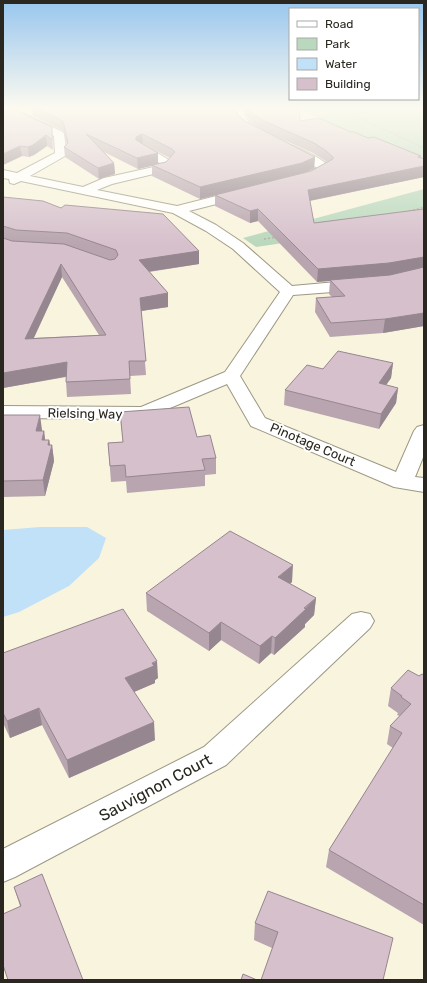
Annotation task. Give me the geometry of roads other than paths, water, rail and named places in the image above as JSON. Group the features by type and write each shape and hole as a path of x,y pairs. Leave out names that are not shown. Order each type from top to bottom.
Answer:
{"street":[{"path":"3,186 61,153"},
{"path":"84,191 108,181 162,169 168,163 150,153"},
{"path":"291,182 306,178 325,169 312,159 299,153"},
{"path":"3,174 177,210 211,228 238,246 288,291 373,283"},
{"path":"177,210 253,191"},
{"path":"230,376 288,291"},
{"name":"Rielsing Way","path":"3,412 144,413 230,376"},
{"name":"Pinotage Court","path":"230,376 258,422 402,482 424,485"},
{"path":"402,482 424,431"},
{"name":"Sauvignon Court","path":"3,866 215,756 361,621"}],"water":[{"path":"40,527 87,527 106,538 99,558 69,586 19,612 3,617 3,530"}]}
